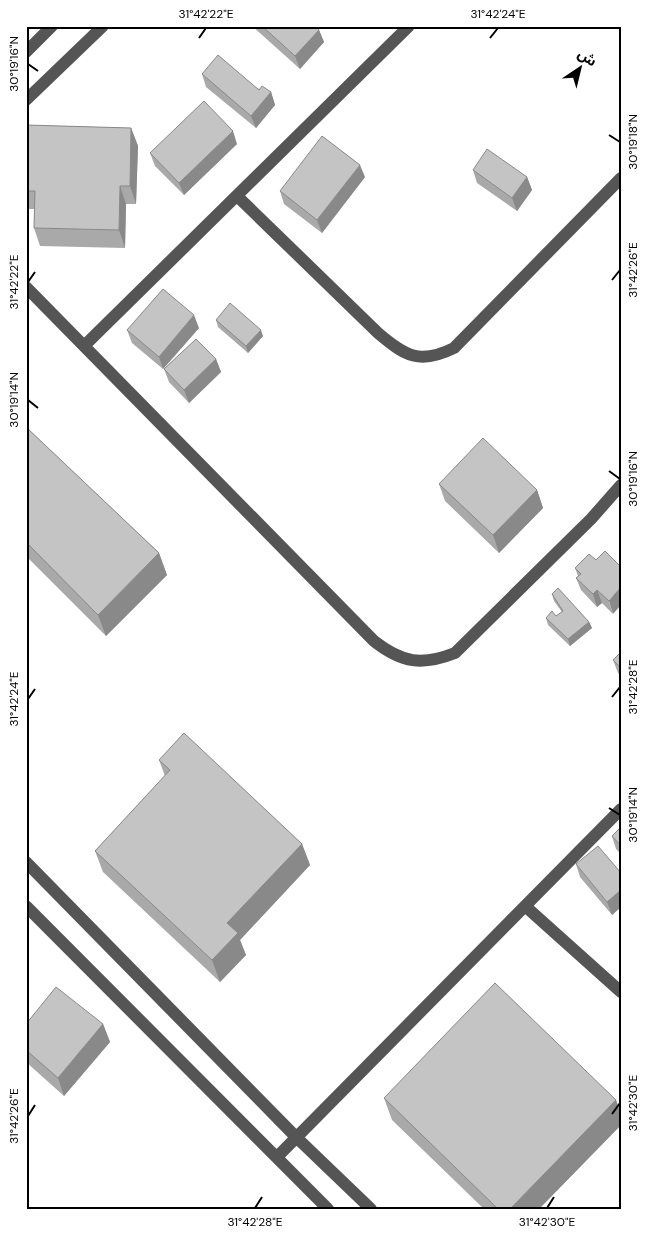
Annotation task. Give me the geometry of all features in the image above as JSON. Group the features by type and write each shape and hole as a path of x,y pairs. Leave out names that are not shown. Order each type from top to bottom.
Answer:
{"street":[{"path":"26,52 52,26"},
{"path":"26,100 103,26"},
{"path":"84,346 409,26"},
{"path":"237,196 378,333 404,353 421,358 438,356 454,348 621,178"},
{"path":"26,287 374,641 388,652 404,659 421,662 439,660 455,653 584,526 621,485"},
{"path":"277,1157 621,809"},
{"path":"26,862 296,1137 371,1209"},
{"path":"26,906 328,1209"},
{"path":"525,906 621,992"}],"building":[{"path":"262,26 316,26 319,30 295,56"},
{"path":"218,55 259,90 262,86 271,92 251,116 202,74"},
{"path":"204,101 233,131 179,183 150,153"},
{"path":"26,125 131,128 130,186 120,186 119,230 34,228 35,191 26,191"},
{"path":"322,136 360,165 317,220 280,191"},
{"path":"487,149 527,177 512,198 473,170"},
{"path":"163,289 194,315 159,357 127,330"},
{"path":"230,303 261,330 246,346 216,320"},
{"path":"196,339 216,359 184,390 164,369"},
{"path":"26,427 159,553 98,615 26,542"},
{"path":"483,438 537,490 493,535 439,484"},
{"path":"605,551 621,567 621,587 609,601 597,590 593,594 576,578 581,574 575,568 589,554 596,560"},
{"path":"558,588 589,622 568,639 546,618 552,611 556,616 563,611 552,594"},
{"path":"621,652 621,668 613,660"},
{"path":"184,733 302,844 227,923 238,933 212,960 95,851 170,770 159,760"},
{"path":"621,827 621,846 612,836"},
{"path":"598,846 621,873 621,890 607,902 576,864"},
{"path":"495,983 616,1100 510,1209 498,1209 384,1098"},
{"path":"56,987 103,1024 58,1078 26,1050 26,1024"}]}
